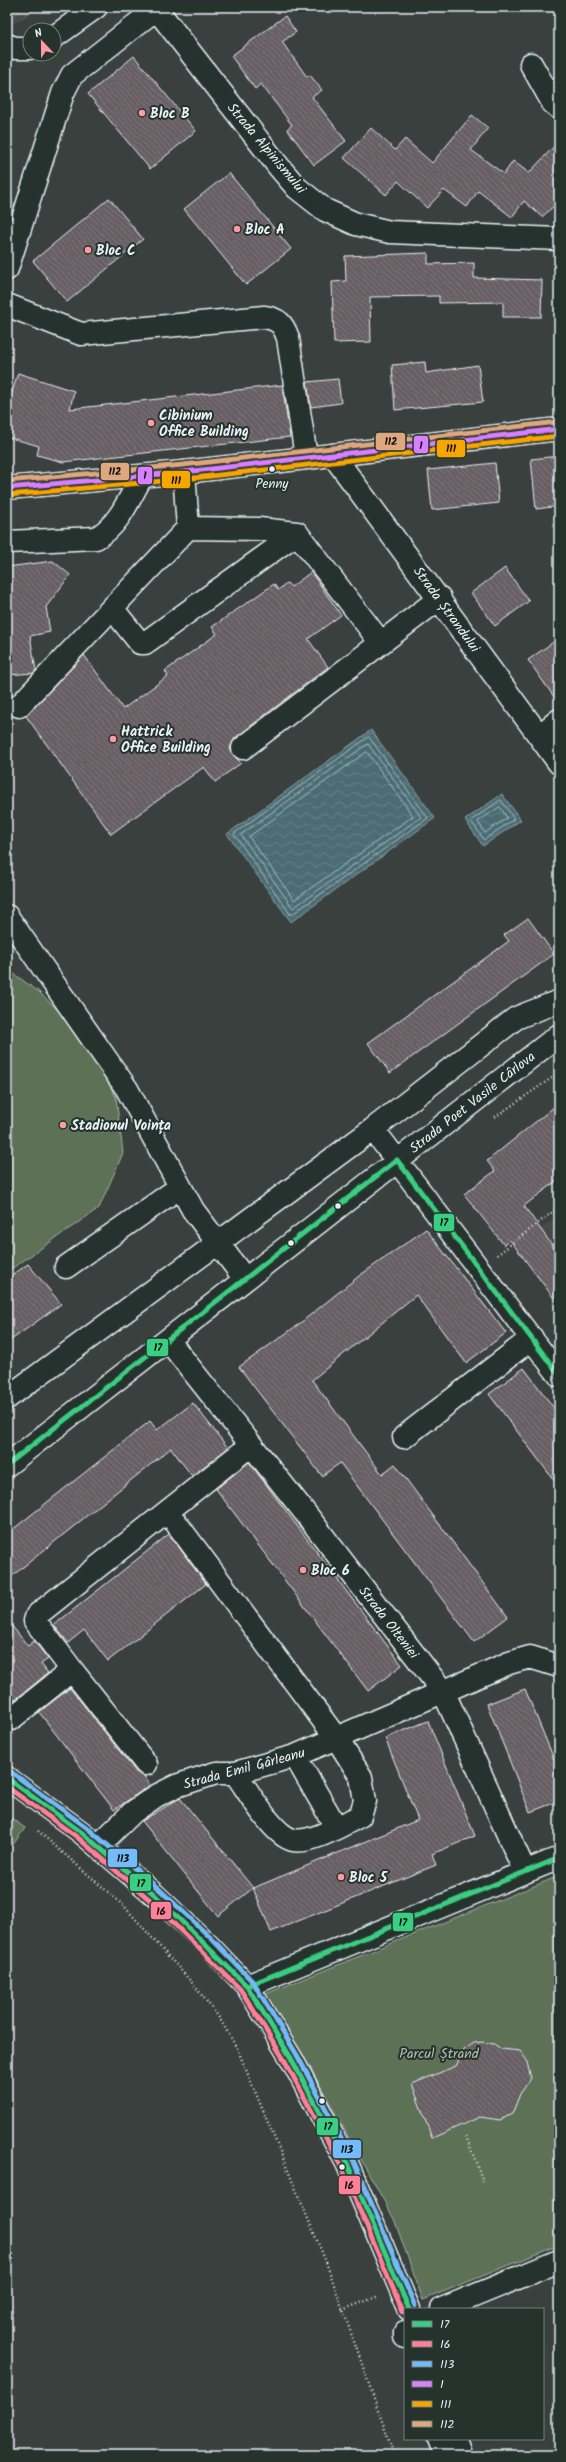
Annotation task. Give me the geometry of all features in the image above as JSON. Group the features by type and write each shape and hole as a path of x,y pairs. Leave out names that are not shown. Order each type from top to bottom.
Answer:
{"street":[{"path":"62,31 96,7"},
{"path":"7,269 63,93 72,75 156,8"},
{"name":"Strada Alpinismului","path":"156,8 297,188 325,210 356,224 390,232 559,239"},
{"path":"7,45 22,48"},
{"path":"531,64 553,103 559,108"},
{"path":"7,305 82,334 264,317 275,318 283,326 288,338 306,457"},
{"path":"7,488 184,472 559,429"},
{"name":"Strada Ștrandului","path":"333,455 440,598 559,763"},
{"path":"184,472 188,528"},
{"path":"7,542 96,538 105,533 116,521 142,476"},
{"path":"19,706 188,528 259,529 297,533 381,643"},
{"path":"112,608 140,643 145,643 297,533"},
{"path":"243,748 440,598"},
{"path":"539,736 559,720"},
{"path":"7,916 127,1089 192,1210 245,1279"},
{"path":"7,1398 217,1242 373,1129 516,1018 559,1001"},
{"name":"Strada Poet Vasile Cârlova","path":"7,1465 559,1035"},
{"path":"373,1129 559,1375"},
{"path":"66,1267 180,1186"},
{"path":"404,1437 532,1338"},
{"name":"Strada Olteniei","path":"168,1340 444,1693 525,1872"},
{"path":"146,1764 35,1621 37,1615 251,1445"},
{"path":"168,1512 337,1739 361,1777 365,1801 360,1816 319,1836 294,1840 276,1830 235,1773"},
{"name":"Strada Emil Gârleanu","path":"98,1846 125,1819 156,1796 176,1786 216,1773 235,1773 295,1756 444,1693 509,1663 530,1657 558,1668"},
{"path":"7,1719 11,1719 72,1670"},
{"path":"295,1756 336,1827"},
{"path":"7,1778 98,1846 208,1945 247,1986 291,2058 347,2163 409,2308"},
{"path":"247,1986 559,1858"},
{"path":"444,2308 559,2262"}],"path":[{"path":"480,1269 559,1207"},
{"path":"36,1829 124,1906 194,1985 218,2016 237,2048 326,2262 394,2455"},
{"path":"466,2136 484,2184"}],"shaded area":[{"path":"7,7 42,7 7,28"},
{"path":"559,1215 559,1305 515,1247"}],"green space":[{"name":"Stadionul Voința","path":"7,969 39,992 65,1017 91,1051 116,1097 123,1153 99,1208 7,1272"},
{"path":"7,1815 25,1828 7,1853"},
{"name":"Parcul Ștrand","path":"559,1876 559,2245 423,2300 394,2219 311,2069 263,1995"}],"water":[{"path":"371,730 435,818 291,922 227,834"},
{"path":"502,794 521,820 483,846 465,820"}],"building":[{"path":"285,16 296,32 282,42 307,77 310,75 322,90 312,97 346,141 314,165 287,129 292,125 261,84 255,89 231,56"},
{"name":"Bloc B","path":"134,56 196,131 150,169 88,94"},
{"path":"472,115 488,128 471,150 504,174 513,161 529,173 559,141 559,201 542,217 524,201 512,217 478,191 467,207 444,190 427,208 398,181 386,195 344,158 371,128 395,150 405,139 432,163"},
{"name":"Bloc A","path":"229,173 291,249 246,285 184,209"},
{"name":"Bloc C","path":"109,198 143,239 67,302 33,261"},
{"path":"428,253 428,264 474,263 474,278 542,280 541,317 503,317 503,302 439,303 439,296 370,297 371,342 334,343 332,282 346,281 345,256"},
{"path":"425,362 426,373 478,365 483,402 395,410 392,365"},
{"name":"Cibinium Office Building","path":"18,373 74,391 70,409 282,385 290,437 63,462 37,455 39,446 7,437 7,408"},
{"path":"338,379 341,403 311,407 307,382"},
{"path":"559,456 559,506 536,509 531,459"},
{"path":"495,463 499,503 432,510 428,470"},
{"path":"53,561 70,575 46,607 50,632 30,636 36,670 34,673 7,675 7,567"},
{"path":"505,568 529,601 495,626 471,593"},
{"path":"311,572 341,615 308,639 328,667 235,738 230,748 233,755 241,763 215,782 204,767 111,834 26,716 84,655 123,709 168,676 165,671 217,634 212,627 274,584 278,590 287,583 291,587"},
{"path":"559,638 559,704 528,660"},
{"path":"528,918 554,954 390,1073 368,1043 509,941 504,935"},
{"path":"559,1103 559,1179 524,1206 559,1255 559,1305 510,1240 504,1245 464,1194 495,1171 487,1161"},
{"path":"426,1229 506,1333 466,1363 416,1295 312,1380 382,1474 395,1464 508,1617 474,1642 340,1463 322,1476 239,1367 299,1324 359,1276"},
{"path":"28,1264 61,1304 7,1343 7,1279"},
{"path":"524,1368 559,1415 559,1487 489,1394"},
{"path":"193,1403 228,1448 192,1476 171,1448 7,1580 7,1534 150,1421 157,1430"},
{"name":"Bloc 6","path":"249,1462 402,1665 368,1691 216,1489"},
{"path":"169,1534 206,1584 108,1661 84,1630 68,1643 54,1625"},
{"path":"7,1620 28,1646 34,1641 48,1659 41,1664 48,1673 15,1700 7,1690"},
{"path":"70,1688 136,1772 144,1776 150,1785 114,1810 39,1712"},
{"path":"525,1689 559,1771 559,1801 530,1812 487,1704"},
{"path":"428,1721 475,1836 432,1854 436,1865 271,1932 253,1888 418,1820 385,1738"},
{"path":"180,1798 253,1888 218,1916 142,1821"},
{"path":"483,2042 494,2044 501,2049 520,2051 526,2059 531,2078 520,2094 512,2114 500,2120 480,2117 432,2138 412,2084 456,2066 464,2050 474,2043"}],"transit line":[{"name":"112","path":"7,481 183,465 558,422"},
{"name":"1","path":"7,488 184,472 559,429"},
{"name":"111","path":"8,495 185,479 559,436"},
{"name":"17","path":"7,1465 397,1160 559,1375"},
{"name":"113","path":"11,1772 86,1827 160,1890 213,1940 253,1982 297,2055 353,2160 415,2306"},
{"name":"17","path":"7,1778 81,1832 155,1895 247,1986 291,2058 347,2163 409,2308"},
{"name":"16","path":"7,1787 77,1837 150,1900 241,1990 285,2061 341,2166 403,2312"},
{"name":"17","path":"247,1986 559,1858"}],"place":[{"name":"Bloc B","path":"142,113"},
{"name":"Bloc A","path":"237,229"},
{"name":"Bloc C","path":"88,250"},
{"name":"Cibinium Office Building","path":"151,423"},
{"name":"Penny","path":"272,469"},
{"name":"Hattrick Office Building","path":"113,739"},
{"name":"Stadionul Voința","path":"63,1125"},
{"name":"Bloc 6","path":"303,1570"},
{"name":"Bloc 5","path":"341,1877"}]}
